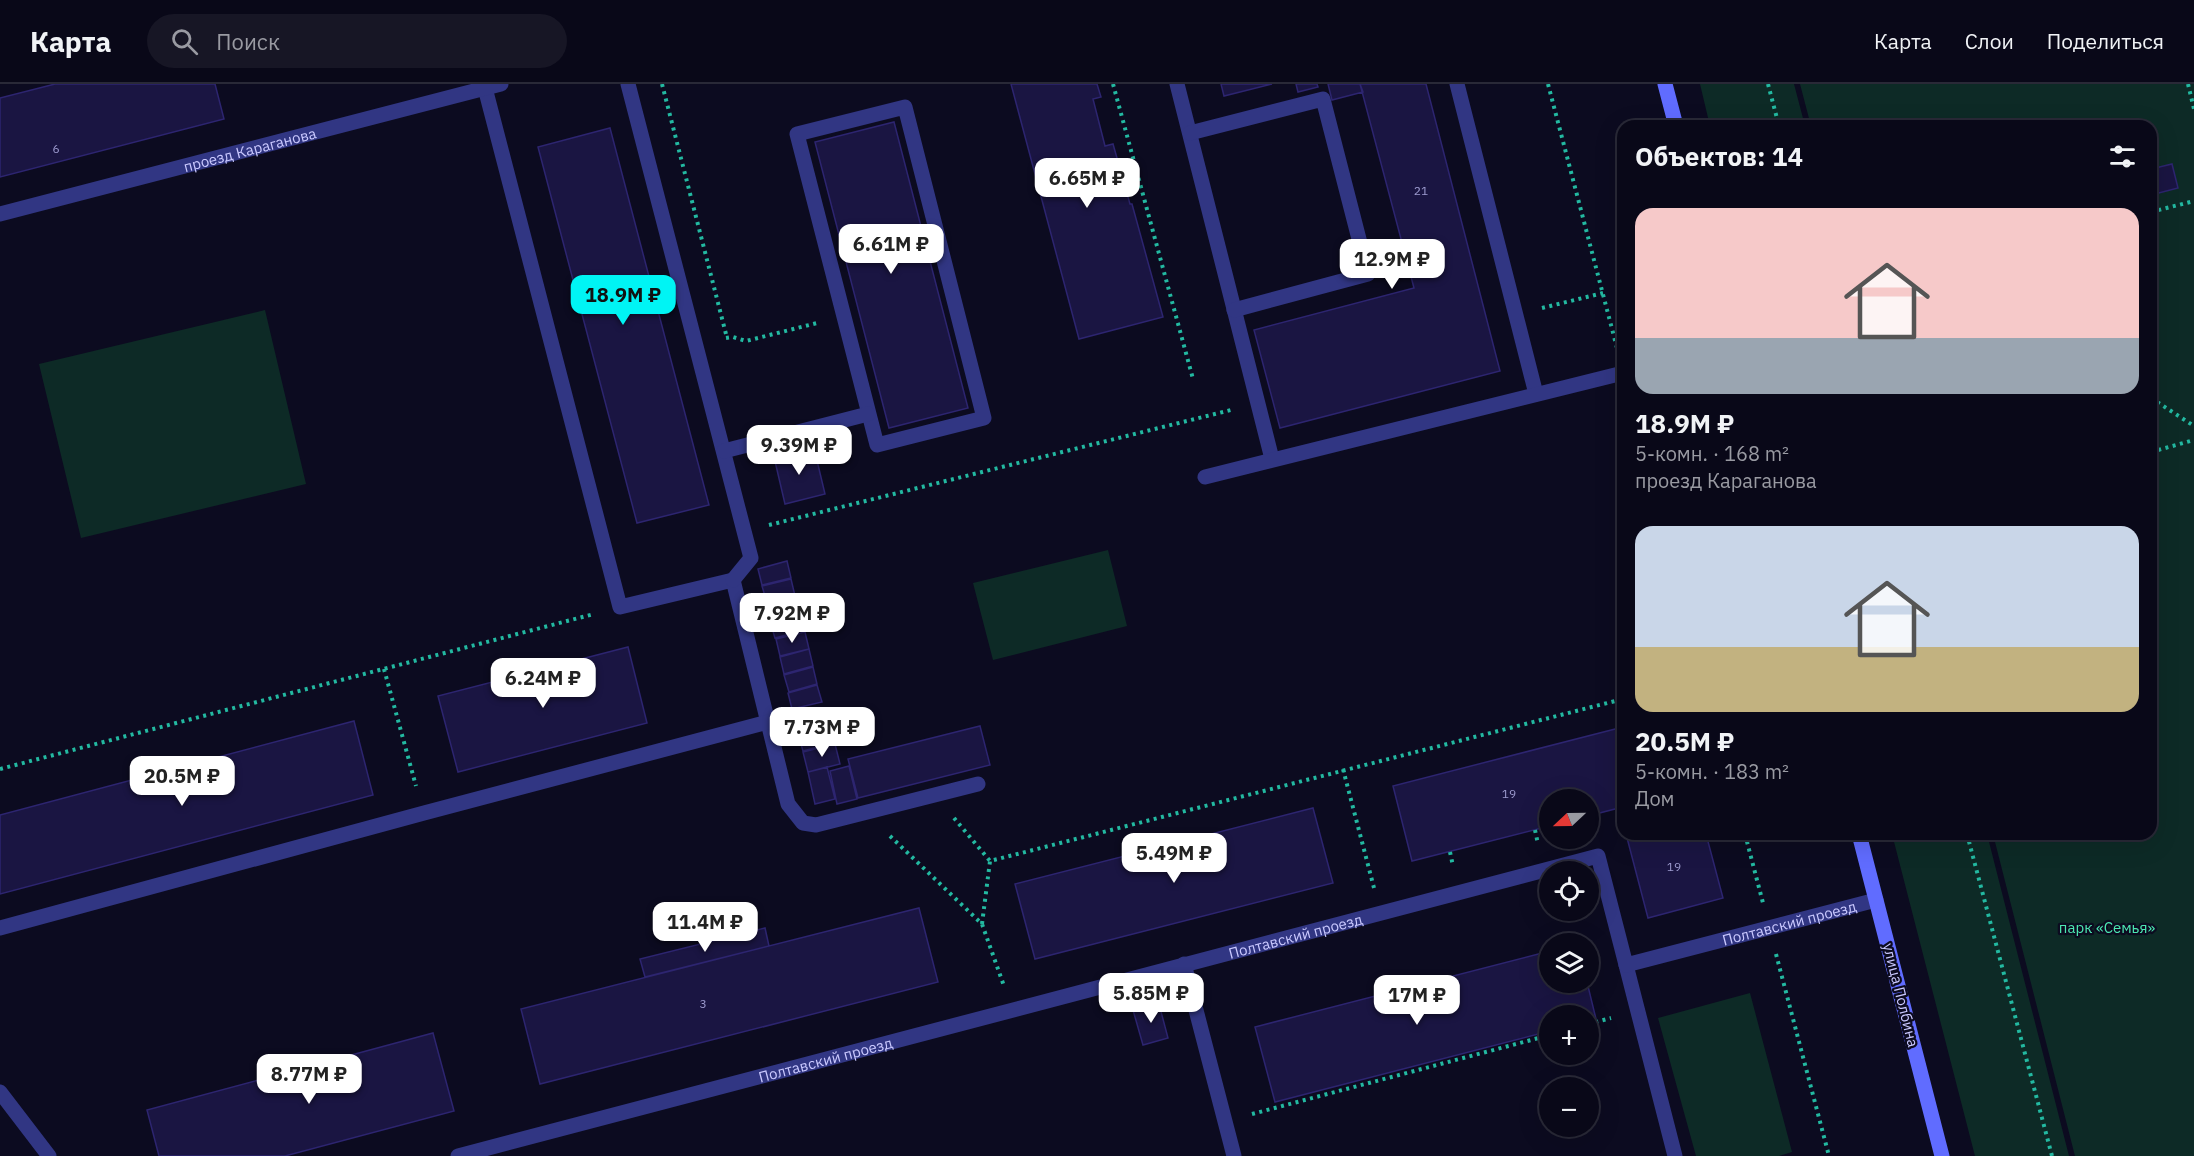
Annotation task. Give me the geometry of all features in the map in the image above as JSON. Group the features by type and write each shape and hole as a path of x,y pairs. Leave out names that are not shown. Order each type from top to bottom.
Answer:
{"street":[{"name":"проезд Караганова","path":"0,214 485,86 501,84"},
{"path":"485,86 620,608 733,580 751,558 628,84"},
{"path":"1177,84 1272,459"},
{"path":"1457,84 1536,394"},
{"path":"1665,84 1674,120"},
{"path":"1190,133 1323,99 1368,274 1234,310"},
{"path":"904,107 984,418 877,445 868,414 797,134 904,107"},
{"path":"1205,477 1617,374"},
{"path":"724,451 868,414"},
{"path":"733,580 788,804 803,823 816,825 978,784"},
{"path":"0,928 768,722"},
{"name":"улица Полбина","path":"1861,840 1942,1156"},
{"name":"Полтавский проезд","path":"458,1156 511,1149 1012,1009 1598,856 1626,965 1876,900"},
{"path":"1184,964 1234,1156"},
{"path":"1626,965 1675,1156"},
{"path":"0,1092 49,1156"}],"path":[{"path":"662,84 727,338"},
{"path":"1113,84 1193,379"},
{"path":"1548,84 1617,350"},
{"path":"1768,84 1777,120"},
{"path":"2188,84 2194,109"},
{"path":"2157,210 2194,201"},
{"path":"1516,315 1603,293"},
{"path":"696,345 733,337 746,341 844,316"},
{"path":"2157,402 2194,426"},
{"path":"745,531 1258,403"},
{"path":"2157,450 2194,440"},
{"path":"0,769 620,608"},
{"path":"384,669 424,813"},
{"path":"990,861 1617,700"},
{"path":"1343,769 1380,912"},
{"path":"935,795 990,861 982,924 1012,1009"},
{"path":"865,813 982,924"},
{"path":"1747,840 1829,1156"},
{"path":"1969,840 2052,1156"},
{"path":"1225,1121 1539,1038"}],"green space":[{"path":"1700,84 1794,84 1803,120 1709,120"},
{"name":"парк «Семья»","path":"1800,84 2194,84 2194,1156 2075,1156 1995,840 2157,840 2157,120 1809,120"},
{"path":"265,310 306,484 81,538 39,364"},
{"path":"1108,550 1127,626 993,660 973,583"},
{"path":"1894,840 1989,840 2069,1156 1975,1156"},
{"path":"1750,993 1792,1152 1779,1156 1696,1156 1658,1018"}],"building":[{"path":"55,84 215,84 224,119 0,177 0,98"},
{"path":"1011,84 1097,84 1101,97 1093,99 1105,146 1113,144 1163,317 1079,339"},
{"path":"1221,84 1272,84 1224,96"},
{"path":"1296,84 1317,84 1318,87 1298,92"},
{"path":"1328,84 1360,84 1363,92 1332,100"},
{"path":"1360,84 1426,84 1500,371 1280,428 1254,330 1414,288"},
{"path":"894,122 968,408 889,428 815,142"},
{"path":"610,128 709,505 637,523 538,147"},
{"path":"2172,164 2178,188 2157,193 2157,168"},
{"path":"814,448 825,494 785,504 774,457"},
{"path":"787,561 791,578 762,585 758,569"},
{"path":"791,579 795,596 767,603 762,586"},
{"path":"795,596 799,613 770,620 765,604"},
{"path":"800,614 804,630 775,638 770,621"},
{"path":"805,632 809,649 780,656 776,639"},
{"path":"628,647 647,723 458,772 438,696"},
{"path":"809,649 813,666 784,674 780,657"},
{"path":"813,667 817,684 789,692 784,675"},
{"path":"817,685 822,702 792,709 788,693"},
{"path":"822,716 825,729 798,736 795,722"},
{"path":"354,721 373,795 0,894 0,815"},
{"path":"980,726 990,765 858,798 848,759"},
{"path":"1617,729 1617,809 1599,813 1599,789 1539,789 1539,829 1412,861 1393,786"},
{"path":"826,730 829,744 803,751 799,737"},
{"path":"835,744 840,764 808,772 803,752"},
{"path":"849,766 857,799 837,804 830,771"},
{"path":"827,767 835,799 815,804 808,772"},
{"path":"1313,808 1333,883 1035,959 1015,884"},
{"path":"1628,840 1708,840 1723,898 1648,918"},
{"path":"919,908 938,982 540,1084 521,1009"},
{"path":"765,928 769,946 645,977 640,959"},
{"path":"1539,954 1539,993 1590,993 1593,1005 1539,1005 1539,1034 1275,1102 1255,1027"},
{"path":"1159,1004 1168,1038 1143,1045 1133,1010"},
{"path":"433,1033 454,1111 285,1156 159,1156 147,1110"}]}
